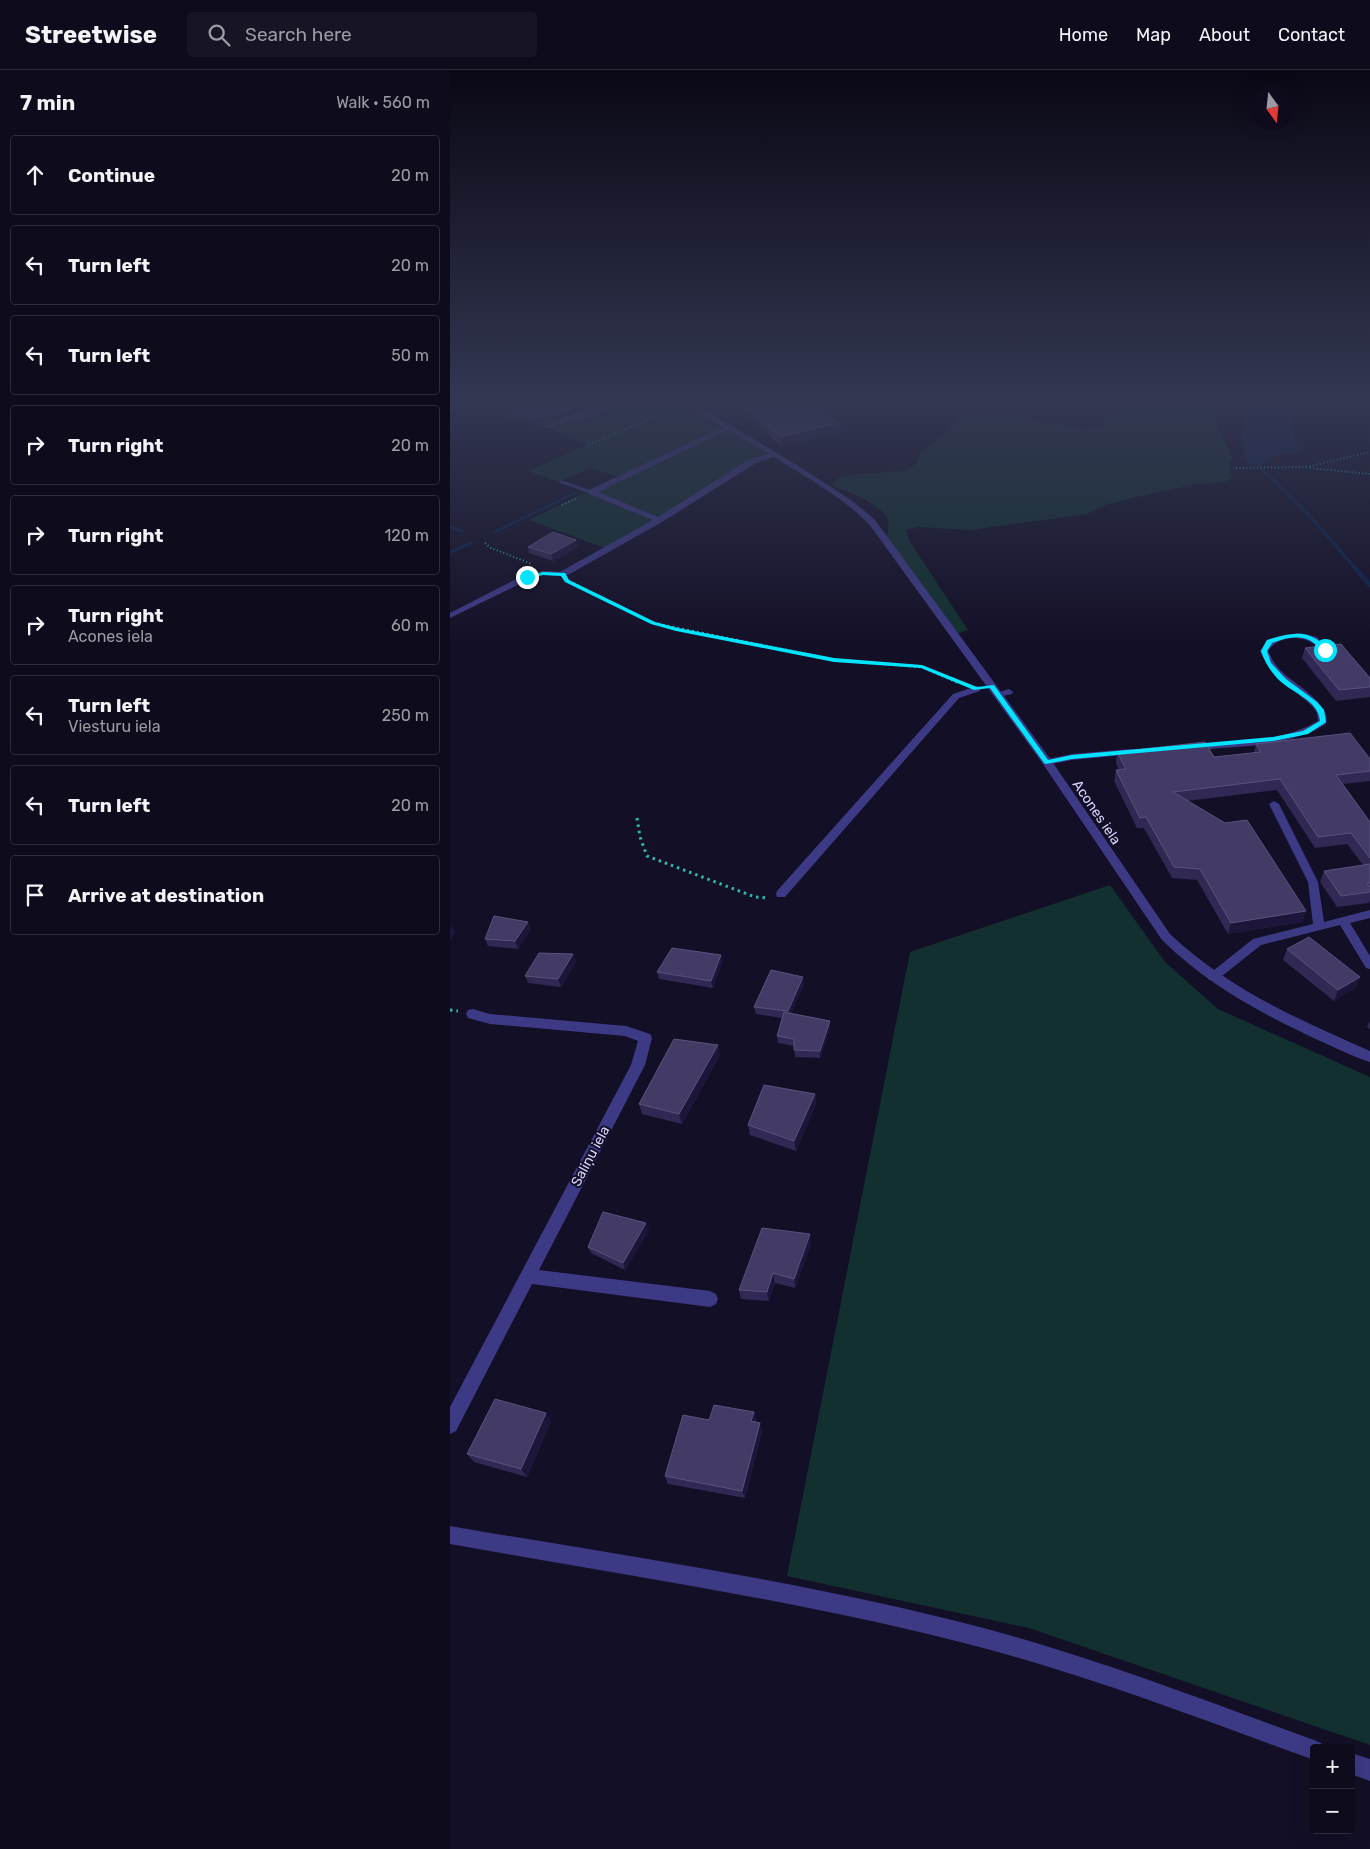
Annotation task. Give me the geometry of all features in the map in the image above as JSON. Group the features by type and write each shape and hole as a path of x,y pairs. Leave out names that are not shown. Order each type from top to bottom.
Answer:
{"street":[{"path":"592,492 613,482"},
{"path":"563,574 659,520 720,482"},
{"name":"Acones iela","path":"817,482 859,509 872,522 998,694 1166,937 1179,951 1213,977 1282,1018 1370,1057"},
{"path":"592,492 659,520"},
{"name":"Saliņu iela","path":"450,1425 638,1065 644,1038 626,1031 490,1019 473,1014"},
{"path":"527,1276 710,1299"},
{"path":"450,1535 697,1578 940,1627 1061,1661 1310,1749"},
{"path":"1355,1764 1370,1770"}],"lane":[{"path":"562,482 592,492"},
{"path":"451,616 527,577 543,573 563,574"},
{"path":"1184,748 1273,739 1292,736 1316,728 1323,722 1322,711 1315,703 1283,680 1268,664 1264,651 1270,642 1284,636 1306,636 1316,640 1325,650"},
{"path":"781,894 956,696 977,689"},
{"path":"998,694 1009,692"},
{"path":"1046,762 1072,757 1138,752"},
{"path":"1274,804 1313,882 1319,927"},
{"path":"1213,977 1257,942 1370,914"},
{"path":"1343,920 1370,965"}],"path":[{"path":"485,543 491,548 542,568 553,575"},
{"path":"563,574 567,581 653,623 834,660 922,667 977,689"},
{"path":"637,818 640,837 647,856 755,897 769,898 781,894"}],"green space":[{"path":"606,482 718,482 607,549 529,520"},
{"path":"835,482 1224,482 1197,484 1136,497 1105,505 1087,514 971,530 918,527 906,530 910,542 968,630 953,635 887,537 889,523 885,515 864,499 832,485"},
{"path":"1110,885 1165,962 1218,1009 1370,1077 1370,1745 1029,1628 787,1576 910,952"}],"building":[{"path":"553,532 576,540 551,554 528,547"},
{"path":"1341,644 1370,678 1370,687 1339,690 1305,648"},
{"path":"1350,733 1370,759 1370,771 1336,775 1370,822 1370,858 1351,833 1318,837 1280,779 1173,792 1225,823 1247,820 1306,911 1231,923 1200,869 1174,867 1146,817 1140,818 1116,770 1126,769 1117,752 1205,742 1214,757 1261,752 1256,744"},
{"path":"1370,864 1370,883 1367,883 1370,887 1370,892 1341,896 1324,871"},
{"path":"494,916 528,922 515,941 485,939"},
{"path":"1309,937 1360,977 1338,990 1287,949"},
{"path":"672,948 721,955 711,981 657,972"},
{"path":"539,953 573,954 558,979 525,976"},
{"path":"771,970 803,977 788,1011 754,1007"},
{"path":"784,1012 830,1021 820,1051 794,1050 794,1039 777,1036"},
{"path":"674,1039 718,1045 679,1114 639,1104"},
{"path":"764,1085 815,1094 794,1141 748,1125"},
{"path":"603,1212 646,1223 623,1263 588,1247"},
{"path":"762,1228 810,1234 794,1279 773,1273 767,1292 739,1290"},
{"path":"495,1399 546,1413 521,1469 467,1454"},
{"path":"714,1405 754,1412 751,1421 760,1423 742,1491 665,1476 683,1415 709,1420"}],"waterway":[{"path":"1275,482 1308,514 1355,568"},
{"path":"495,532 575,493"},
{"path":"450,527 462,531"},
{"path":"450,552 471,543"},
{"path":"1354,567 1370,585"}],"route":[{"path":"527,577 543,573 563,574 567,581 653,623 678,629 834,660 922,667 977,689 992,686 1046,762 1072,757 1273,739 1292,736 1316,728 1323,722 1324,716 1322,711 1315,703 1283,680 1268,664 1264,651 1267,644 1284,636 1310,637 1316,640 1325,650"}]}
